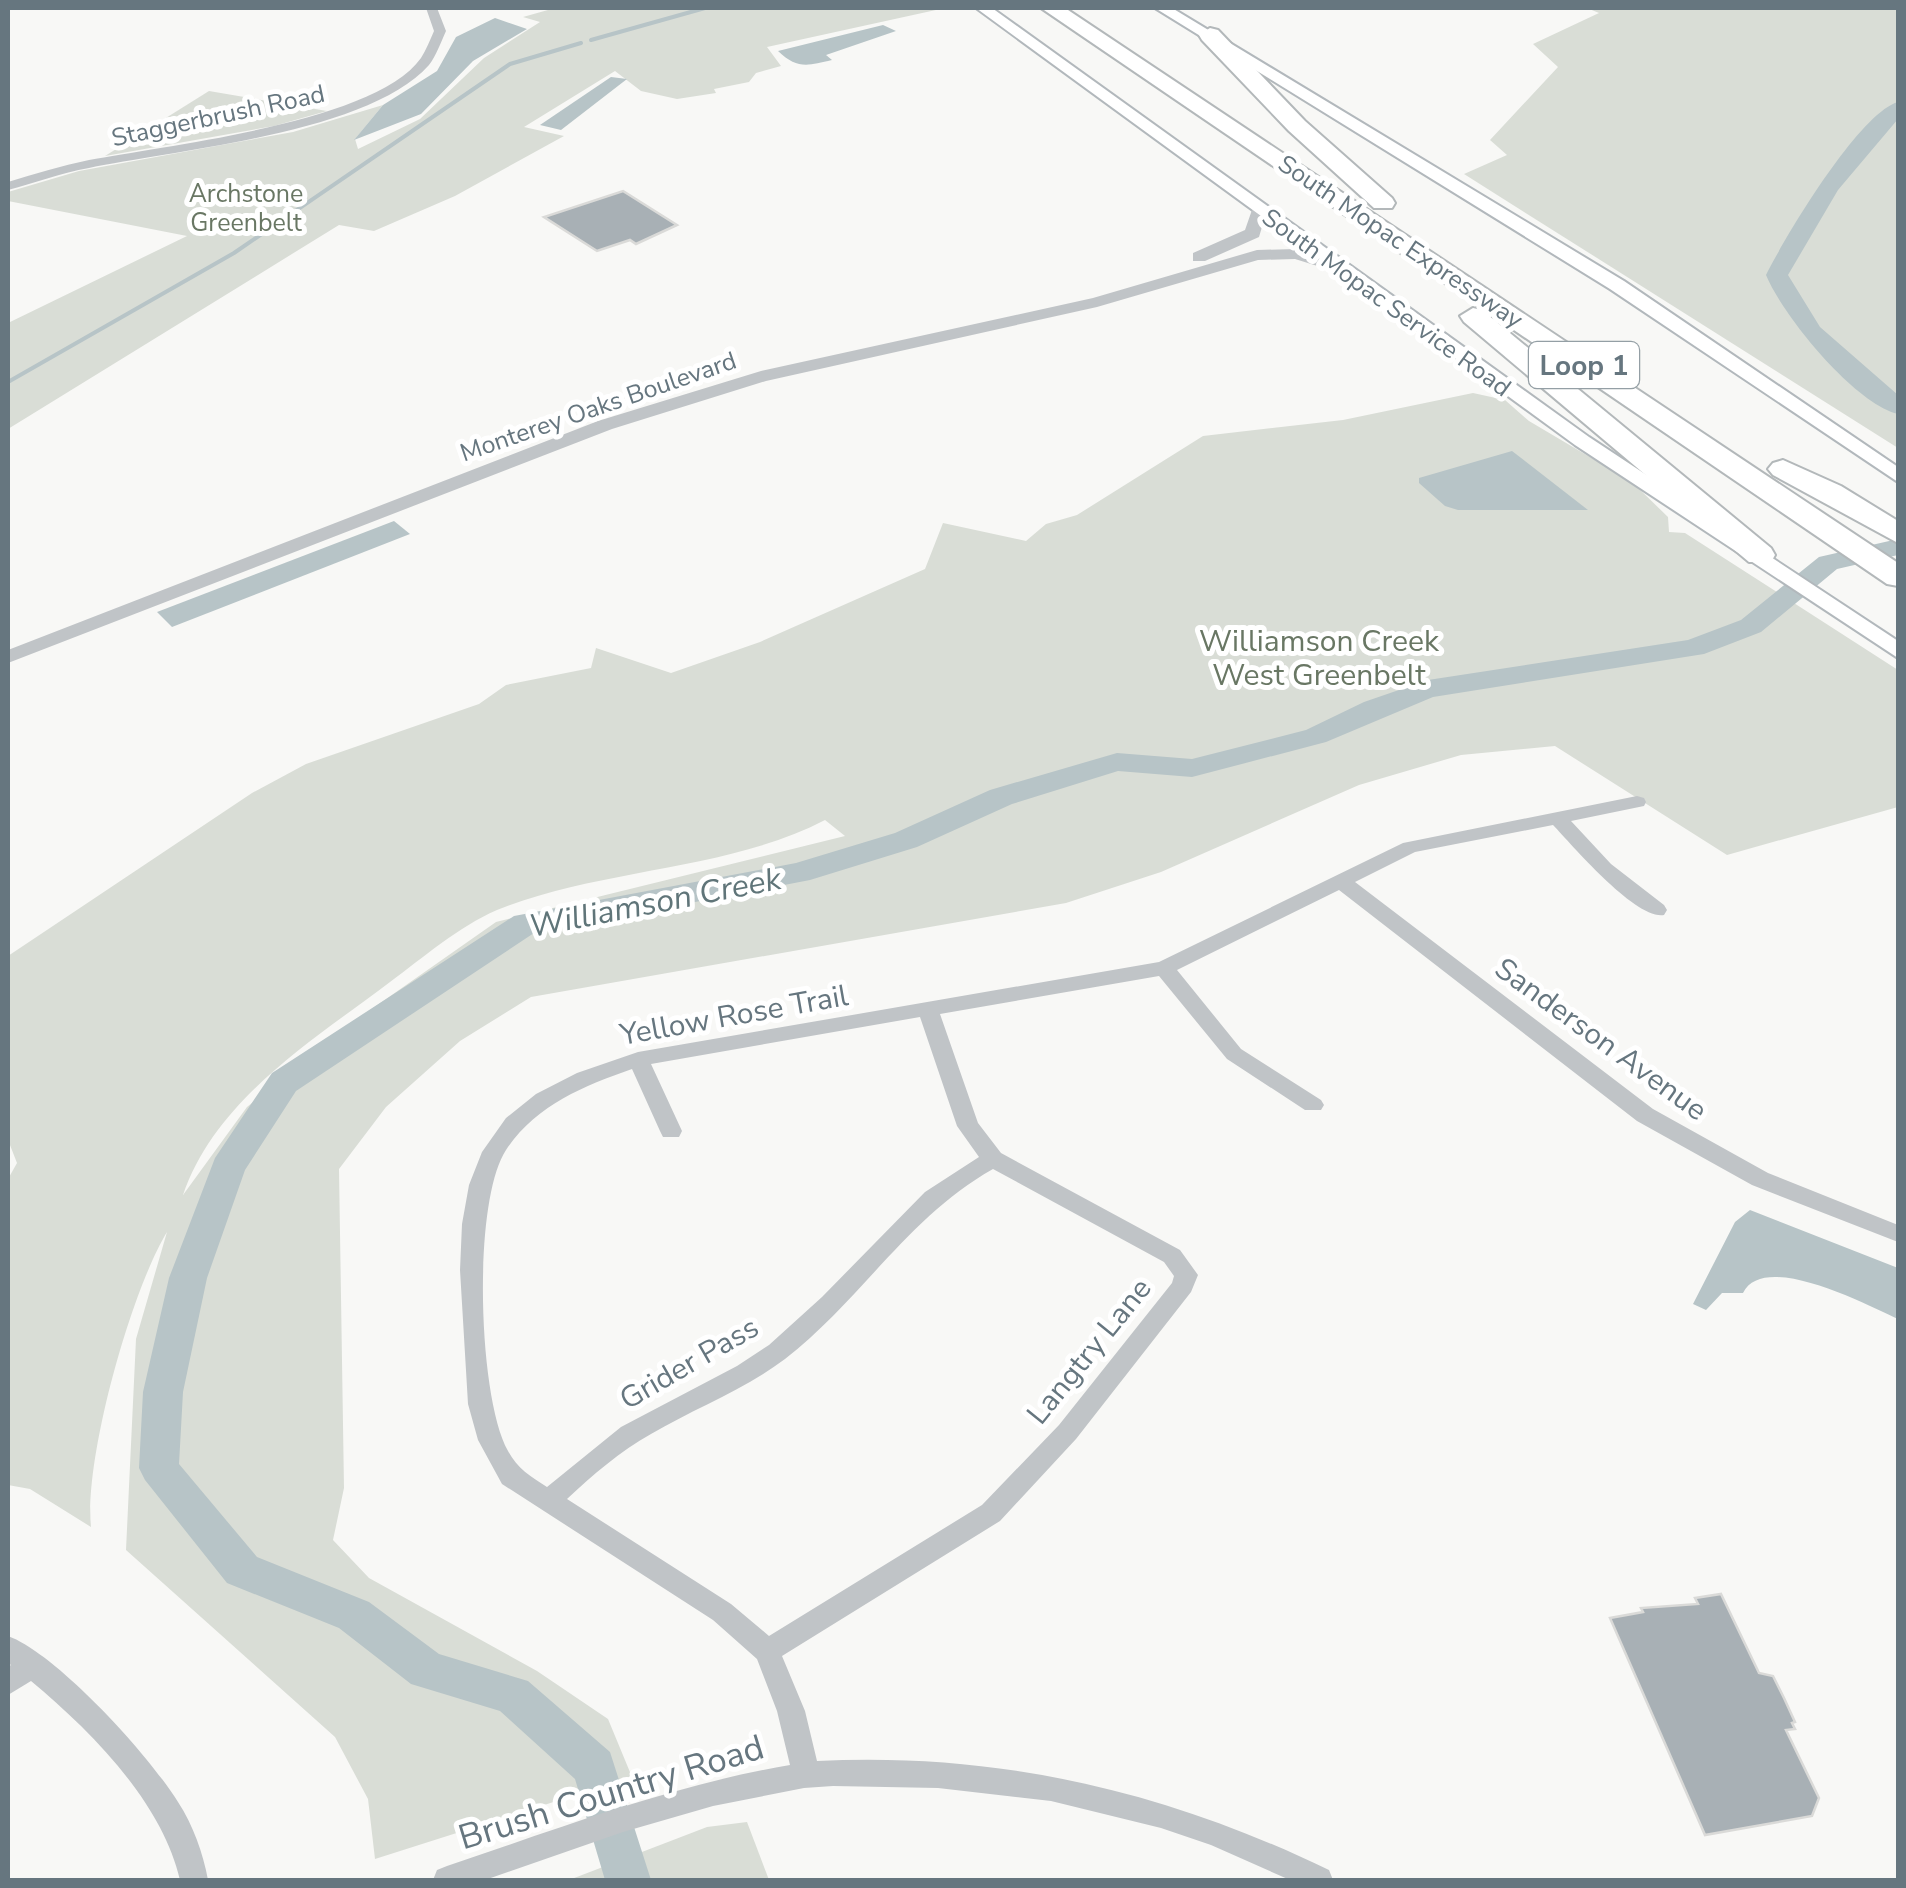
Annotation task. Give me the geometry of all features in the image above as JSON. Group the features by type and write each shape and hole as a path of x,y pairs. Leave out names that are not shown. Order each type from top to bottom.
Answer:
{"highway":[{"name":"South Mopac Expressway","path":"1081,8 1784,470 1848,519 1898,577"},
{"name":"South Mopac Expressway","path":"1043,11 1136,63 1343,202 1898,547"},
{"path":"1210,35 1297,126 1383,203"},
{"path":"1343,202 1374,234 1760,555"},
{"path":"1848,519 1898,534"}],"main road":[{"name":"South Mopac Service Road","path":"983,8 1582,442 1760,555 1898,651"},
{"path":"1162,8 1617,285 1898,476"}],"street":[{"name":"Staggerbrush Road","path":"8,186 86,165 283,128 363,103 399,84 430,58 440,31 432,8"},
{"name":"Monterey Oaks Boulevard","path":"8,640 654,394 787,358 1039,304 1184,262 1253,233 1259,210"},
{"name":"Monterey Oaks Boulevard","path":"8,656 575,436 700,394 1070,309 1257,254 1296,254 1340,268"},
{"name":"Yellow Rose Trail","path":"806,1775 791,1712 767,1651 722,1612 511,1477 492,1450 479,1415 469,1240 473,1195 498,1142 524,1114 575,1080 638,1059 929,1012 1164,968 1410,847 1637,802"},
{"path":"1557,817 1604,868 1657,910"},
{"name":"Sanderson Avenue","path":"1342,882 1644,1115 1760,1179 1898,1234"},
{"path":"1164,968 1234,1054 1313,1105"},
{"name":"Langtry Lane","path":"767,1651 990,1513 1022,1484 1184,1286 1186,1274 1172,1256 993,1159 968,1126 929,1012"},
{"path":"638,1059 671,1131"},
{"name":"Grider Pass","path":"547,1502 596,1457 638,1428 774,1356 803,1332 932,1198 966,1171 993,1159"},
{"path":"8,1648 34,1663 162,1803 183,1841 194,1880"},
{"path":"8,1683 34,1663"},
{"name":"Brush Country Road","path":"447,1880 707,1796 806,1775 952,1775 1073,1791 1151,1809 1224,1835 1319,1880"}],"green space":[{"name":"Archstone Greenbelt","path":"555,8 945,8 767,47 781,66 756,73 749,82 714,89 716,93 677,99 641,91 615,71 524,127 564,136 455,196 374,231 339,225 8,429 8,323 187,236 8,201 8,192 79,171 293,132 383,105 355,139 358,149 420,119 484,58 540,22 523,17"},
{"path":"1587,8 1898,8 1898,448 1464,174 1507,155 1490,140 1558,67 1533,44 1599,13"},
{"path":"209,91 327,111 274,126 105,156"},
{"name":"Williamson Creek West Greenbelt","path":"1473,393 1505,400 1529,421 1632,482 1668,517 1669,532 1685,533 1898,670 1898,807 1727,855 1555,746 1461,755 1359,785 1161,872 1066,903 531,997 460,1041 386,1107 339,1169 344,1488 333,1540 369,1578 537,1671 608,1719 632,1777 375,1859 368,1799 335,1737 126,1550 136,1339 167,1232 139,1293 113,1376 95,1461 91,1527 30,1489 8,1485 8,1179 17,1163 8,1140 8,956 252,793 306,764 479,704 506,685 591,668 596,648 671,673 760,642 925,569 943,523 1026,541 1046,524 1077,515 1203,436 1343,420","holes":["825,820 845,836 496,922 349,1025 247,1107 183,1195 218,1130 270,1075 442,943 483,917 578,885 747,850"]},
{"path":"747,1822 769,1880 569,1880 707,1827"}],"shaded area":[{"path":"495,18 527,29 473,61 421,114 354,140 383,105 437,71 456,37"},
{"path":"883,25 896,31 826,55 832,60 816,64 791,61 778,51"},
{"path":"611,77 627,79 561,130 540,125"},
{"path":"1512,451 1588,510 1458,510 1445,506 1419,483 1419,478"},
{"path":"394,521 410,534 172,627 157,612"},
{"path":"1750,1210 1898,1268 1898,1319 1818,1285 1772,1277 1754,1281 1743,1293 1722,1293 1706,1310 1693,1304 1735,1222"}],"building":[{"path":"623,191 677,225 636,244 630,240 597,251 544,217"},
{"path":"1721,1594 1759,1673 1773,1676 1784,1698 1795,1722 1795,1729 1786,1730 1819,1798 1812,1816 1705,1835 1610,1618 1643,1612 1641,1608 1698,1604 1695,1598"}],"waterway":[{"path":"591,40 705,8"},
{"path":"8,382 234,253 510,64 581,43"},
{"name":"Williamson Creek","path":"1898,108 1830,186 1777,275 1797,314 1812,332 1898,407"},
{"name":"Williamson Creek","path":"628,1880 594,1767 513,1695 426,1670 354,1615 242,1570 159,1468 163,1392 188,1278 228,1167 284,1082 470,956 525,924 799,873 906,840 1001,797 1117,762 1192,768 1316,736 1374,708 1428,689 1694,648 1751,626 1828,563 1898,547"}]}
